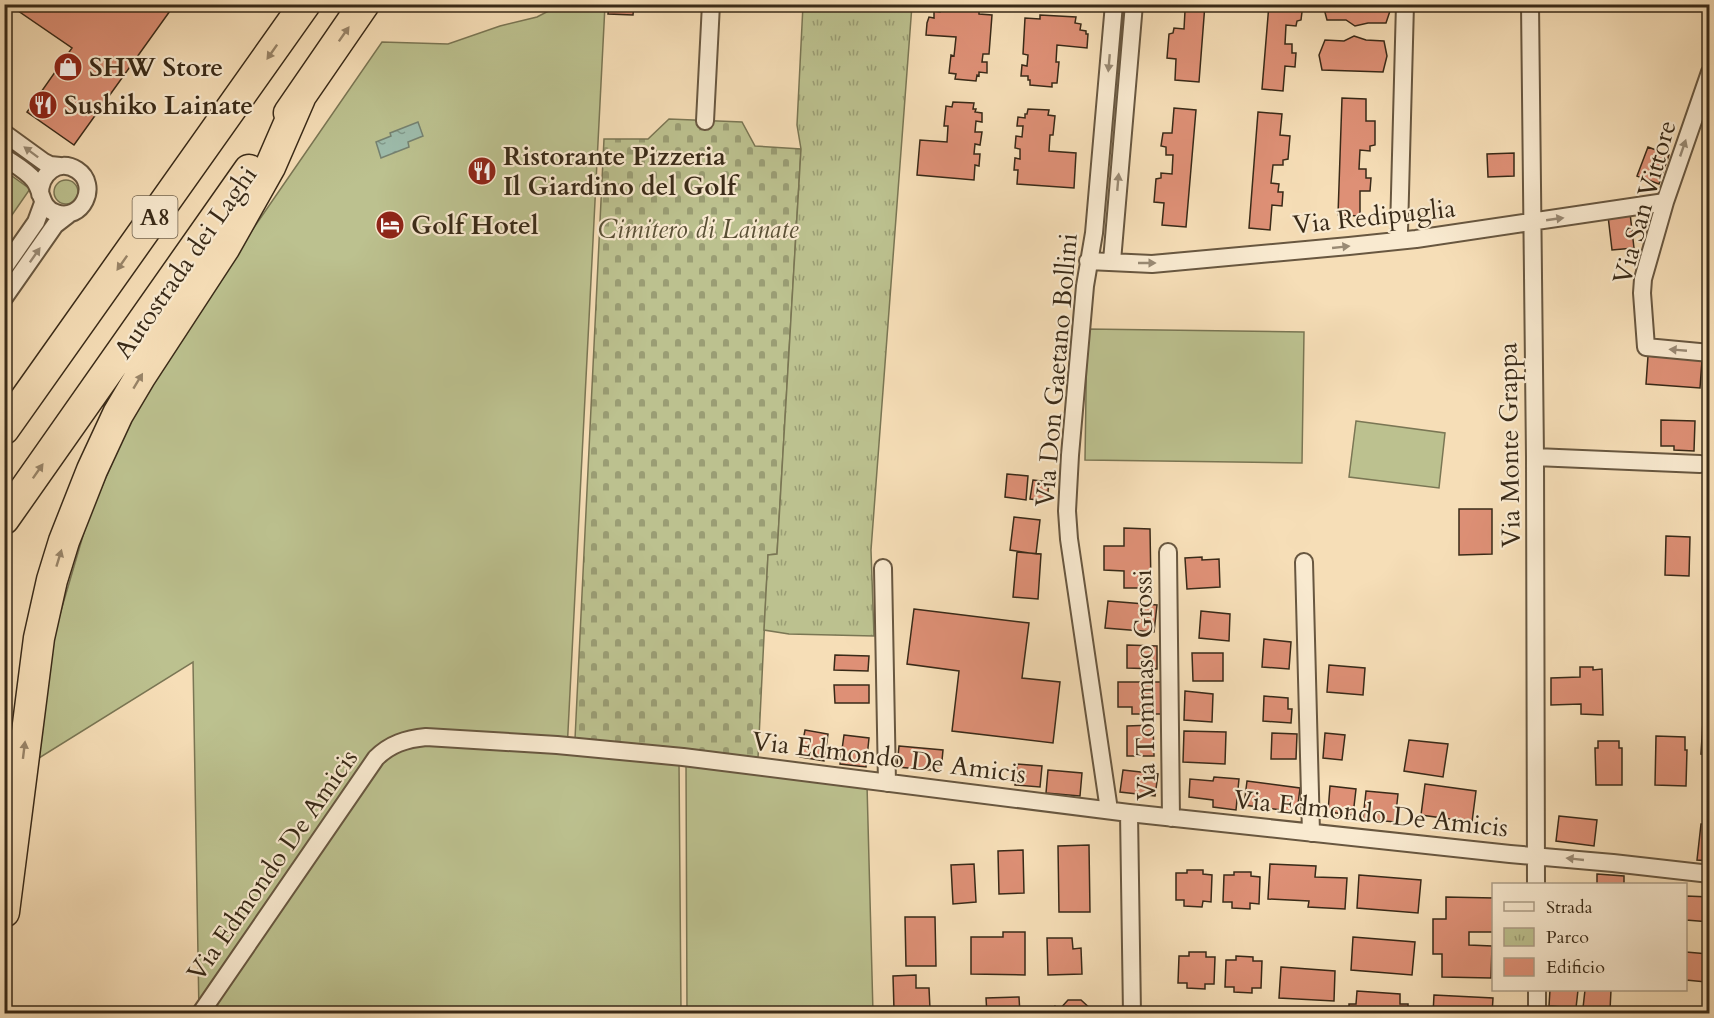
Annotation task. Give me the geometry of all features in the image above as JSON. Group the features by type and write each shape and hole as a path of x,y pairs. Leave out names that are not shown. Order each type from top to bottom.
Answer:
{"highway":[{"name":"Autostrada dei Laghi","path":"4,429 305,4"},
{"name":"Autostrada dei Laghi","path":"4,519 364,4"},
{"path":"4,912 39,638 64,541 92,470 118,414 225,247 270,167 300,98"}],"street":[{"path":"705,121 711,4"},
{"name":"Via Don Gaetano Bollini","path":"1109,810 1067,511 1070,455 1088,261 1094,233 1114,4"},
{"name":"Via Don Gaetano Bollini","path":"1112,261 1134,4"},
{"path":"1397,240 1405,4"},
{"name":"Via Monte Grappa","path":"1530,4 1535,457 1536,883"},
{"name":"Via San Vittore","path":"1710,72 1665,202 1641,293 1646,347 1710,353"},
{"path":"4,133 44,162 50,165 70,167 78,171 85,178 88,187 84,205 68,214 58,214 50,210 32,178 4,157"},
{"path":"4,268 36,222 42,199 40,185 44,176 60,166"},
{"name":"Via Redipuglia","path":"1088,261 1141,264 1188,261 1416,239 1665,202"},
{"path":"4,298 55,225 68,214"},
{"path":"1535,457 1700,464"},
{"name":"Via Tommaso Grossi","path":"1168,552 1171,818"},
{"path":"1304,562 1311,833"},
{"path":"883,568 887,783"},
{"name":"Via Edmondo De Amicis","path":"200,1014 376,758 384,749 409,739 426,737 591,748 683,757 1171,818 1613,863 1679,878 1710,874"},
{"path":"1129,813 1132,1014"},
{"path":"1537,991 1537,1013 1554,1014"}],"green space":[{"path":"560,5 605,5 567,751 679,762 681,1013 199,1013 193,662 39,758 53,638 87,522 129,423 181,333 382,42 448,44 500,26 537,17"},
{"path":"803,5 912,5 871,550 874,636 789,634 764,630 768,555 777,554 801,149 797,125"},
{"name":"Cimitero di Lainate","path":"669,119 742,122 755,146 801,149 777,554 768,555 758,758 575,739 604,139 648,139"},
{"path":"5,171 30,189 5,225"},
{"path":"66,180 71,181 77,187 77,197 71,203 66,204 61,203 55,197 54,192 55,187 61,181"},
{"path":"1087,329 1304,332 1302,463 1085,460"},
{"path":"1356,421 1445,433 1439,488 1349,477"},
{"path":"686,762 867,785 873,1013 687,1013"}],"water":[{"path":"418,122 423,136 408,142 409,147 381,158 376,142 391,136 390,133"}],"building":[{"path":"8,4 175,4 74,145 27,112 72,48"},
{"path":"609,4 634,4 633,15 608,14"},
{"path":"1179,4 1205,4 1199,82 1175,80 1176,59 1167,58 1169,34 1173,33 1174,28 1184,29 1185,11 1178,10"},
{"path":"1269,4 1303,4 1301,20 1297,21 1296,26 1286,25 1285,44 1292,44 1292,53 1296,53 1295,67 1285,66 1283,91 1262,89"},
{"path":"1390,4 1391,8 1386,23 1355,26 1346,20 1327,20 1323,5"},
{"path":"941,6 979,9 979,14 992,15 989,54 983,54 982,62 987,62 987,73 979,72 976,81 955,79 956,74 949,73 956,37 926,35 929,17 934,18 934,11 940,12"},
{"path":"1040,15 1076,17 1075,23 1081,24 1080,30 1088,34 1087,48 1057,45 1056,62 1059,62 1057,83 1052,83 1052,87 1030,85 1028,76 1021,76 1022,65 1027,66 1028,55 1023,54 1025,18 1040,19"},
{"path":"1354,36 1366,40 1384,41 1387,56 1383,72 1322,70 1319,55 1325,40 1344,41"},
{"path":"1342,98 1366,99 1366,121 1375,121 1375,145 1370,146 1370,151 1360,150 1359,169 1366,169 1366,178 1371,178 1370,191 1360,191 1360,216 1338,215"},
{"path":"953,102 974,103 975,112 982,113 982,122 976,121 975,132 982,132 980,145 975,144 974,154 980,154 979,166 975,165 974,180 917,175 920,140 947,142 948,126 944,126 946,106 952,107"},
{"path":"1174,108 1196,110 1186,227 1162,225 1164,203 1154,202 1156,179 1161,178 1161,173 1172,174 1173,155 1166,155 1166,147 1161,146 1163,133 1172,133"},
{"path":"1028,109 1049,110 1048,115 1055,116 1049,151 1076,153 1074,188 1017,184 1018,170 1014,170 1015,158 1020,159 1020,149 1015,148 1016,136 1022,137 1023,126 1017,126 1018,117 1025,118"},
{"path":"1258,112 1282,114 1280,135 1290,136 1288,159 1283,160 1283,165 1273,165 1271,183 1279,184 1278,192 1283,192 1282,206 1272,205 1270,230 1249,228"},
{"path":"1648,147 1669,155 1659,184 1637,176"},
{"path":"1514,153 1514,176 1488,177 1487,154"},
{"path":"1630,213 1634,248 1612,250 1608,216"},
{"path":"1648,356 1702,360 1700,388 1646,384"},
{"path":"1661,420 1695,421 1694,451 1674,450 1674,446 1661,446"},
{"path":"1007,474 1028,476 1026,500 1005,497"},
{"path":"1033,480 1049,482 1047,501 1030,499"},
{"path":"1459,509 1492,509 1492,554 1459,555"},
{"path":"1014,517 1040,520 1036,554 1010,550"},
{"path":"1124,528 1150,529 1151,588 1124,588 1124,571 1104,570 1104,546 1124,546"},
{"path":"1666,536 1690,537 1689,576 1665,575"},
{"path":"1017,552 1041,554 1038,599 1013,597"},
{"path":"1202,557 1202,560 1219,559 1220,587 1187,589 1185,558"},
{"path":"1108,601 1157,605 1154,632 1105,628"},
{"path":"914,609 1029,623 1022,678 1060,682 1053,743 952,731 959,671 907,664"},
{"path":"1201,611 1230,614 1229,641 1199,638"},
{"path":"1264,639 1291,642 1289,669 1262,667"},
{"path":"1127,645 1157,646 1157,669 1127,668"},
{"path":"1192,653 1223,653 1223,681 1193,681"},
{"path":"835,655 869,656 868,671 834,670"},
{"path":"1329,665 1365,668 1363,695 1327,692"},
{"path":"1580,667 1593,667 1593,670 1602,669 1603,715 1581,714 1581,704 1551,705 1551,678 1580,677"},
{"path":"1706,671 1710,672 1710,707 1703,706"},
{"path":"1118,682 1161,682 1161,714 1132,714 1132,707 1118,707"},
{"path":"834,685 869,685 869,703 835,703"},
{"path":"1185,691 1213,694 1212,722 1184,720"},
{"path":"1264,696 1288,698 1288,709 1292,709 1291,723 1263,721"},
{"path":"1703,721 1710,722 1710,755 1701,754"},
{"path":"1153,725 1154,756 1127,756 1127,726"},
{"path":"805,730 828,734 824,761 800,757"},
{"path":"1184,731 1226,732 1225,764 1183,762"},
{"path":"1272,733 1297,734 1296,759 1271,759"},
{"path":"1325,733 1345,735 1342,760 1323,758"},
{"path":"844,735 869,738 866,767 840,764"},
{"path":"1656,736 1685,737 1686,786 1655,785"},
{"path":"1409,740 1448,744 1443,777 1404,771"},
{"path":"1598,741 1619,741 1619,748 1622,748 1622,785 1596,785 1595,748 1598,748"},
{"path":"899,746 943,750 941,771 897,767"},
{"path":"1017,764 1042,766 1040,787 1015,785"},
{"path":"1048,770 1082,773 1080,796 1046,793"},
{"path":"1123,770 1158,774 1155,796 1120,792"},
{"path":"1214,777 1239,779 1236,810 1213,807 1213,800 1189,797 1190,779 1213,781"},
{"path":"1247,781 1300,788 1297,812 1244,805"},
{"path":"1425,784 1476,791 1472,822 1421,815"},
{"path":"1330,786 1356,789 1353,815 1328,812"},
{"path":"1366,791 1398,794 1395,822 1363,819"},
{"path":"1559,816 1597,820 1594,846 1556,841"},
{"path":"1701,824 1710,825 1710,861 1697,860"},
{"path":"1089,845 1090,912 1059,912 1058,846"},
{"path":"1023,850 1024,893 999,894 998,851"},
{"path":"974,864 976,902 953,904 951,865"},
{"path":"1270,864 1316,866 1315,877 1347,878 1345,909 1308,907 1309,901 1268,899"},
{"path":"1187,870 1203,870 1203,874 1212,875 1211,902 1203,901 1202,907 1184,906 1184,900 1176,900 1176,873 1187,873"},
{"path":"1234,872 1251,872 1251,876 1260,877 1259,904 1250,903 1250,909 1232,908 1232,902 1223,902 1224,875 1234,875"},
{"path":"1597,874 1624,876 1624,883 1597,883"},
{"path":"1359,875 1421,880 1418,913 1357,908"},
{"path":"1687,896 1710,897 1710,922 1687,920"},
{"path":"1446,897 1492,898 1492,932 1469,932 1469,945 1492,946 1491,978 1442,977 1442,954 1433,954 1433,919 1446,919"},
{"path":"905,917 935,917 936,966 906,966"},
{"path":"1003,932 1025,932 1025,975 971,974 971,937 1003,937"},
{"path":"1353,937 1415,942 1412,975 1351,970"},
{"path":"1047,938 1072,938 1073,949 1081,948 1082,974 1048,975"},
{"path":"1189,952 1206,952 1206,957 1215,957 1214,984 1205,984 1205,989 1187,988 1187,983 1178,983 1179,956 1189,956"},
{"path":"1687,952 1708,954 1706,982 1687,980"},
{"path":"1236,956 1253,957 1253,961 1262,961 1261,988 1252,988 1252,993 1234,992 1234,987 1225,987 1226,960 1236,960"},
{"path":"1281,967 1335,971 1334,1001 1279,998"},
{"path":"916,975 916,988 929,988 930,1009 894,1010 893,976"},
{"path":"1357,991 1400,994 1400,1004 1408,1004 1408,1014 1349,1014 1349,1004 1356,1004"},
{"path":"1550,991 1578,991 1576,1008 1549,1006"},
{"path":"1585,991 1611,991 1610,1010 1583,1008"},
{"path":"1434,995 1493,998 1492,1014 1433,1014"},
{"path":"1019,997 1020,1014 987,1014 986,998"},
{"path":"1068,1000 1081,1000 1093,1011 1090,1014 1048,1014 1055,1006 1059,1010"}],"place":[{"name":"SHW Store","path":"68,67"},
{"name":"Sushiko Lainate","path":"43,105"},
{"name":"Ristorante Pizzeria Il Giardino del Golf","path":"482,171"},
{"name":"Golf Hotel","path":"390,225"}]}
